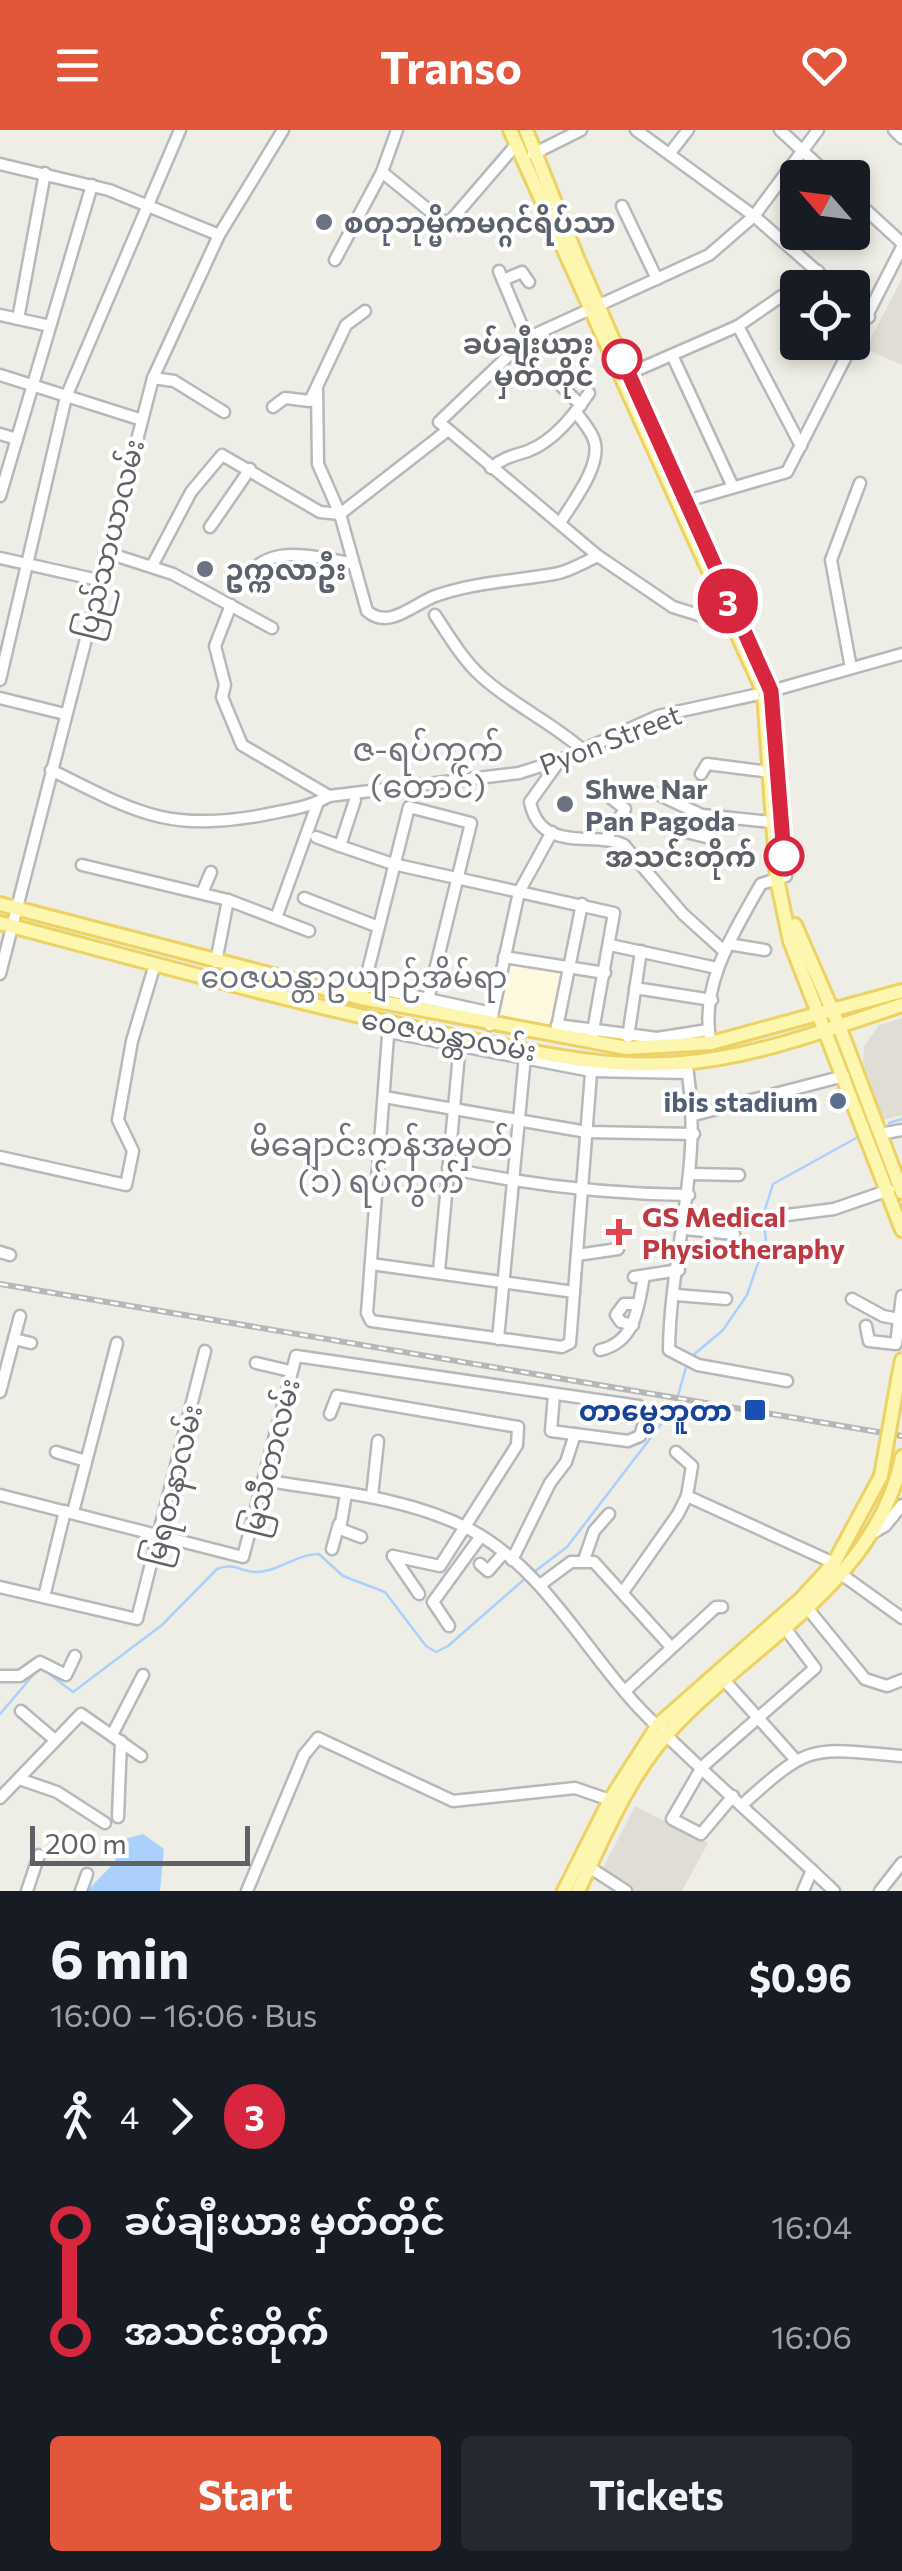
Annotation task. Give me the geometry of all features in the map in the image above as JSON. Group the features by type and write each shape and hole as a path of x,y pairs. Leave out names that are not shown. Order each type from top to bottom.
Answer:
{"main road":[{"path":"511,130 515,146 527,157"},
{"path":"511,130 527,157 768,692 782,878"},
{"path":"526,130 527,157"},
{"path":"771,725 770,772 776,796 772,822 798,938 896,1192"},
{"name":"ဝေဇယန္တာလမ်း","path":"0,904 282,978 625,1043 833,1028 902,1005"},
{"name":"ဝေဇယန္တာလမ်း","path":"5,924 389,1028 592,1066 619,1063 688,1068 791,1031 826,1014 902,991"},
{"path":"278,997 282,978"},
{"path":"814,984 856,1005"},
{"path":"814,984 806,1008 791,1031 820,1042 846,1068 880,1134 902,1230"},
{"path":"846,1068 851,1044 864,1018"},
{"path":"619,1063 625,1043"},
{"path":"768,1636 808,1609 838,1568 881,1476 902,1360"},
{"path":"578,1891 610,1800 662,1730 727,1675 838,1568 866,1536 898,1476 902,1457"},
{"path":"564,1891 586,1863 662,1730"}],"street":[{"path":"0,680 5,637 29,566 66,397 180,130"},
{"name":"ပြည်သာယာလမ်း","path":"0,974 5,924 15,908 152,378 218,235 282,130"},
{"path":"336,260 382,172 398,130"},
{"path":"527,157 580,130"},
{"path":"636,130 754,216 816,270"},
{"path":"670,153 688,130"},
{"path":"780,130 813,160"},
{"path":"152,566 192,492 215,460 230,456 320,512 340,514 443,426 527,338 709,255 754,216 818,130"},
{"path":"894,130 902,138"},
{"path":"382,172 447,224 515,146"},
{"path":"0,164 92,185 218,235"},
{"path":"18,319 45,173"},
{"path":"0,496 92,185"},
{"path":"622,206 657,279"},
{"path":"870,214 902,245 870,315"},
{"path":"527,338 501,275 522,272 528,282"},
{"path":"624,376 738,326 780,298"},
{"path":"273,407 285,398 308,403 346,324 365,311"},
{"path":"0,316 50,326"},
{"path":"738,326 801,446"},
{"path":"672,355 733,487"},
{"path":"680,503 786,472 846,360"},
{"path":"0,376 139,419"},
{"path":"152,378 174,380 224,412"},
{"path":"552,378 579,408 594,438 595,451 586,478 560,524"},
{"path":"316,388 318,464 340,514 367,611 375,618 389,619 452,590 514,577 557,574 598,556"},
{"path":"491,468 507,455 540,444 590,393"},
{"path":"443,426 598,556 673,607 702,616 727,608"},
{"path":"0,434 17,439"},
{"path":"210,527 250,469"},
{"path":"851,668 831,560 860,484"},
{"path":"105,552 152,566 272,628"},
{"path":"240,586 266,558 281,552 352,563"},
{"path":"0,558 98,580"},
{"path":"232,605 215,646 226,684 222,697 242,745 324,799 276,918"},
{"path":"435,615 478,675 558,727 583,750"},
{"name":"Pyon Street","path":"51,770 136,812 184,823 227,821 324,799 503,776 560,760 658,716 768,692 902,654"},
{"path":"0,698 65,714"},
{"path":"560,760 530,802 540,822 552,832 582,842 605,840 624,845 683,914 726,948 764,950"},
{"path":"701,774 708,764 770,772"},
{"path":"601,790 625,809 605,840"},
{"path":"655,793 674,804 722,818 772,822"},
{"path":"340,846 356,800"},
{"path":"428,999 470,823 409,808 362,992 428,999 491,1019 519,892 552,832"},
{"path":"682,832 710,838 722,818"},
{"path":"316,837 393,864 614,913 593,1036"},
{"path":"82,865 228,900 310,930"},
{"path":"202,893 211,872"},
{"path":"709,1036 717,968 726,948 761,884 782,878"},
{"path":"304,898 376,926"},
{"path":"216,962 228,900"},
{"path":"556,1032 582,904"},
{"path":"610,945 717,968"},
{"path":"625,1043 641,951"},
{"path":"504,957 604,974"},
{"path":"0,1158 126,1185 133,1151 118,1120 132,1041 155,964"},
{"path":"636,988 712,1000"},
{"path":"389,1028 367,1313 371,1320 562,1347 570,1342 592,1066 688,1068 694,1115 692,1174 670,1350 698,1365 787,1381"},
{"path":"439,1271 460,1042"},
{"path":"498,1339 525,1055"},
{"path":"694,1115 846,1068"},
{"path":"384,1097 519,1124 586,1132 694,1134"},
{"path":"880,1134 902,1130"},
{"path":"448,1168 513,1182 689,1195"},
{"path":"692,1174 738,1175"},
{"path":"788,1215 834,1209 896,1192"},
{"path":"685,1229 734,1234"},
{"path":"577,1256 618,1248"},
{"path":"371,1264 574,1292"},
{"path":"600,1350 614,1346 632,1325 639,1276 679,1270"},
{"path":"676,1295 726,1300"},
{"path":"866,1326 868,1341 892,1346 902,1296"},
{"path":"852,1299 883,1316 900,1319"},
{"path":"632,1325 621,1322 616,1315 624,1304 638,1304"},
{"path":"0,1392 20,1316"},
{"path":"14,1339 31,1343"},
{"path":"0,1587 44,1597 117,1343"},
{"name":"မြရတနာလမ်း","path":"44,1597 137,1619 206,1351"},
{"name":"မြသီတာလမ်း","path":"160,1534 243,1557 296,1356 554,1394"},
{"path":"256,1363 290,1371"},
{"path":"554,1394 639,1406 647,1414 636,1439 575,1434 549,1428 554,1394"},
{"path":"330,1414 337,1396 518,1427 517,1444 466,1528 437,1567 393,1556 419,1594"},
{"path":"480,1564 488,1572 508,1557 566,1462 575,1434"},
{"path":"372,1496 378,1441"},
{"path":"56,1452 86,1461"},
{"path":"623,1592 688,1496 692,1466 676,1452"},
{"path":"263,1480 372,1496 481,1536 533,1578 624,1691 662,1730 834,1891"},
{"path":"332,1550 346,1494"},
{"path":"0,1496 160,1534"},
{"path":"688,1496 838,1568 902,1618"},
{"path":"866,1536 885,1526 902,1505"},
{"path":"584,1560 594,1530 608,1514"},
{"path":"339,1524 343,1531 361,1538"},
{"path":"449,1626 433,1602 481,1536"},
{"path":"533,1578 571,1562 584,1560 601,1566 672,1648"},
{"path":"624,1691 716,1606 722,1607"},
{"path":"808,1609 865,1678 887,1686 902,1680"},
{"path":"732,1796 701,1834 672,1819 702,1767 815,1668 785,1628"},
{"path":"2,1676 20,1676 40,1662 66,1674 75,1656"},
{"path":"727,1675 794,1758"},
{"path":"118,1816 116,1738 144,1676"},
{"path":"21,1712 55,1740"},
{"path":"0,1798 81,1714 140,1756"},
{"path":"247,1891 304,1755 318,1738 452,1800 575,1788 610,1800"},
{"path":"742,1805 794,1758 828,1750 902,1756"},
{"path":"19,1778 57,1792 105,1822"},
{"path":"27,1891 38,1855"},
{"path":"586,1863 626,1891"},
{"path":"880,1891 902,1864"},
{"path":"803,1891 812,1870"},
{"path":"81,1891 87,1874"}],"shaded area":[{"path":"902,279 902,365 870,351 870,340"},
{"path":"500,953 576,967 563,1032 486,1017"},
{"path":"902,1018 902,1115 883,1120 863,1062 864,1046 879,1025"},
{"path":"635,1806 708,1843 682,1891 634,1891 602,1870"}],"water":[{"path":"143,1834 164,1849 160,1891 87,1891 114,1863 125,1839"}],"waterway":[{"path":"889,1123 902,1119"},
{"path":"691,1357 723,1330 747,1295 766,1240 763,1216 773,1184 858,1137"},
{"path":"534,1572 567,1547 675,1406 687,1364"},
{"path":"0,1714 40,1667 73,1692 162,1625 223,1567 264,1571 319,1554 343,1576 385,1592 426,1646 436,1652 448,1646 528,1576"}],"railway":[{"path":"0,1284 902,1436"}],"bus line":[{"name":"3","path":"622,359 771,691 784,856"}],"place":[{"name":"စတုဘုမ္မိကမဂ္ဂင်ရိပ်သာ","path":"324,222"},
{"name":"ခပ်ချီးယား မှတ်တိုင်","path":"622,359"},
{"name":"ဥက္ကလာဦး","path":"205,569"},
{"name":"Shwe Nar Pan Pagoda","path":"565,804"},
{"name":"အသင်းတိုက်","path":"784,856"},
{"name":"ibis stadium","path":"838,1101"},
{"name":"GS Medical Physiotheraphy","path":"619,1232"},
{"name":"တာမွေဘူတာ","path":"755,1410"}],"district":[{"name":"ဇ-ရပ်ကွက် (တောင်)","path":"428,766"},
{"name":"ဝေဇယန္တာဥယျာဉ်အိမ်ရာ","path":"354,975"},
{"name":"မိချောင်းကန်အမှတ် (၁) ရပ်ကွက်","path":"381,1162"}]}
